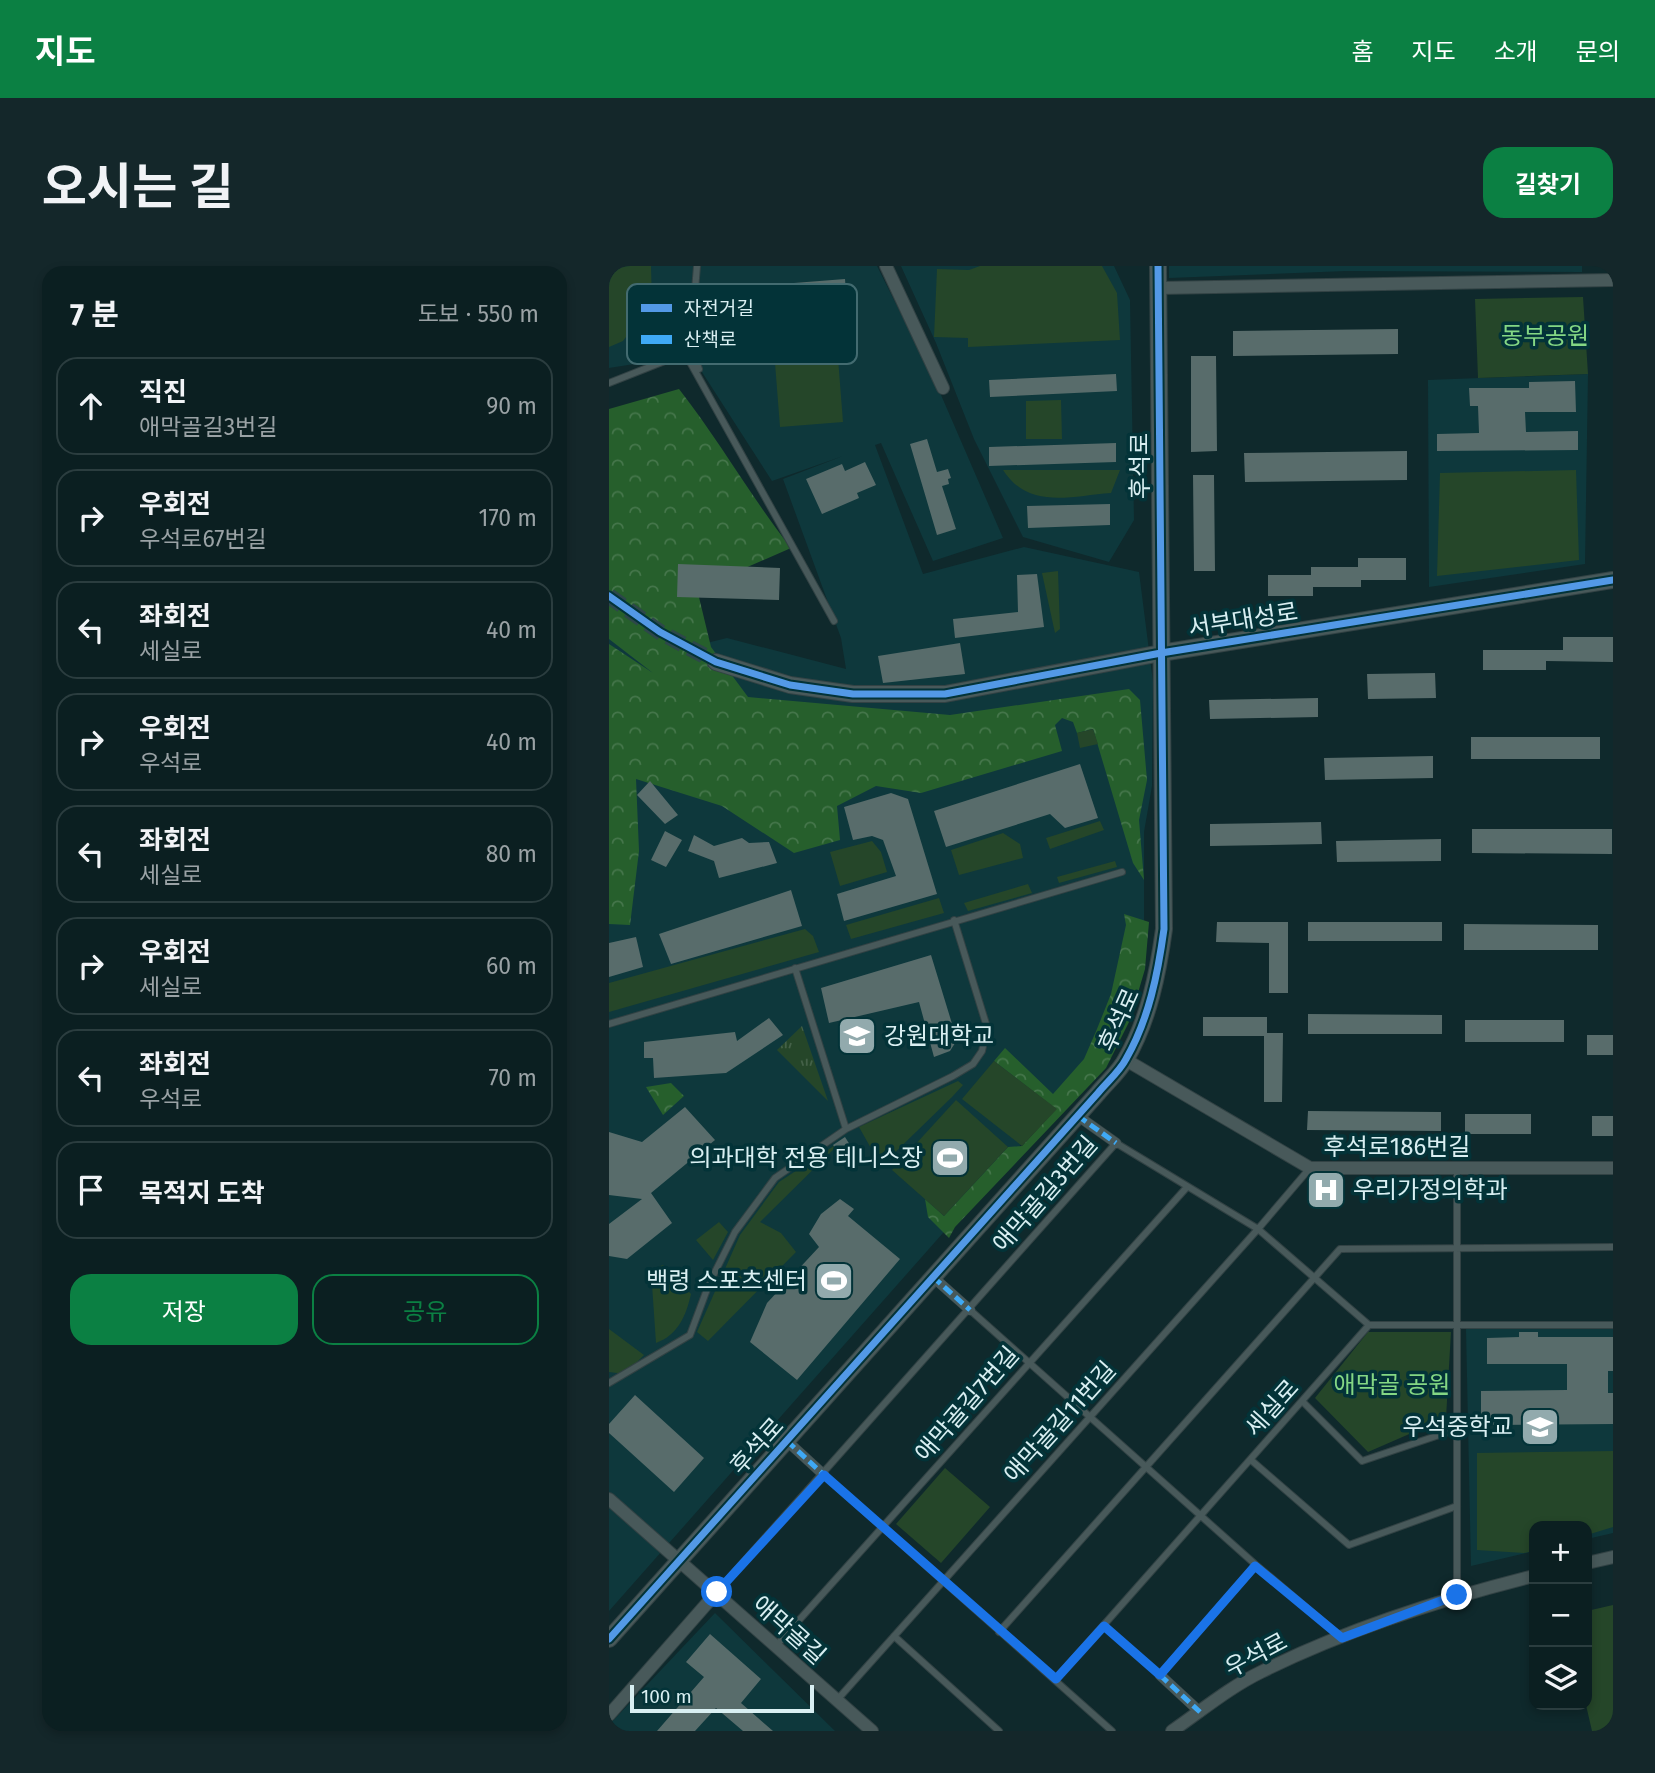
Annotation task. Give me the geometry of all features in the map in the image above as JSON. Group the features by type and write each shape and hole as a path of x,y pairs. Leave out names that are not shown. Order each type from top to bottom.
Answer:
{"street":[{"path":"885,266 943,388"},
{"name":"후석로","path":"609,1639 1126,1060 1157,981 1164,929 1158,266"},
{"path":"1158,288 1613,280"},
{"name":"서부대성로","path":"716,662 790,685 853,694 945,694 1161,653 1613,580"},
{"name":"후석로186번길","path":"1126,1060 1310,1168 1613,1168"},
{"path":"1078,1116 1116,1143"},
{"path":"933,1277 970,1310"},
{"path":"787,1441 824,1475"},
{"name":"애막골길","path":"609,1499 872,1731"},
{"path":"1592,1562 1613,1557"},
{"name":"우석로","path":"1172,1731 1260,1672 1457,1595 1529,1577"},
{"path":"609,1715 717,1592"},
{"path":"1160,1675 1200,1712"}],"lane":[{"path":"696,284 697,266"},
{"path":"609,383 657,364"},
{"path":"692,364 834,621"},
{"path":"697,364 703,381"},
{"path":"609,1024 1122,872"},
{"path":"609,1383 690,1335 709,1284 735,1232 775,1178 846,1129 973,1064 982,1051 987,1027 954,920"},
{"path":"795,968 846,1129"},
{"name":"애막골길3번길","path":"717,1592 824,1475 1116,1143 1258,1229 1369,1325"},
{"name":"애막골길11번길","path":"837,1700 1310,1168"},
{"path":"1457,1168 1457,1595"},
{"name":"애막골길7번길","path":"775,1647 1187,1187"},
{"path":"999,1632 1340,1249 1613,1247"},
{"path":"970,1310 1089,1418 1202,1515 1255,1566 1342,1638"},
{"path":"1369,1325 1613,1325"},
{"name":"세실로","path":"1056,1679 1369,1325"},
{"path":"1303,1402 1362,1461 1457,1429"},
{"path":"1251,1460 1349,1545 1457,1506"},
{"path":"824,1475 1112,1731"},
{"path":"1104,1626 1160,1675 1255,1566"},
{"path":"894,1636 999,1731"}],"shaded area":[{"name":"강원대학교","path":"609,266 877,266 938,388 1003,538 933,561 881,443 875,445 923,574 1024,547 1139,572 1153,682 1152,786 1144,832 1144,925 1087,1070 609,1611 609,621 649,657 727,638 846,669 841,638 783,479 843,456 772,481 697,364 857,364 857,284 627,284 627,364 634,364 609,368"},
{"path":"901,266 1114,266 1130,300 1134,520 1109,562 1023,537 974,439 936,343"},
{"path":"1169,266 1582,266 1582,272 1346,271 1169,278"},
{"path":"1588,374 1585,564 1429,587 1428,380"},
{"name":"우석중학교","path":"1613,1328 1613,1533 1592,1538 1592,1521 1529,1521 1529,1552 1471,1566 1466,1329"},
{"path":"715,1613 835,1731 609,1731 609,1725"}],"green space":[{"path":"609,266 651,266 652,284 627,284 627,336 623,341 609,347"},
{"path":"980,266 1102,266 1117,293 1120,340 968,347 968,338 934,337 937,269 969,270"},
{"name":"동부공원","path":"1583,297 1588,374 1478,378 1475,299"},
{"path":"775,364 838,364 843,422 780,427"},
{"path":"679,389 791,548 697,589 711,647 748,697 950,715 1129,689 1140,700 1147,780 1139,820 1144,880 1133,863 1093,729 1077,733 1073,722 1062,718 1055,725 1062,751 921,793 876,786 837,806 840,840 794,853 722,806 636,779 639,851 630,925 609,924 609,644 653,673 609,639 609,409"},
{"path":"1061,400 1062,439 1026,439 1026,401"},
{"path":"1003,470 1120,470 1111,493 1051,498 1025,491 1013,483"},
{"path":"1576,470 1579,560 1437,576 1440,473"},
{"path":"1058,571 1060,629 1055,633 1042,573"},
{"path":"1093,729 1098,744 1080,748 1077,733"},
{"path":"1100,821 1104,830 1050,849 1046,838"},
{"path":"1003,833 1020,844 1023,858 959,875 951,850"},
{"path":"872,841 881,852 887,872 840,886 830,852"},
{"path":"1115,861 1117,867 1059,883 1057,877"},
{"path":"1028,884 1032,893 968,911 964,903"},
{"path":"939,898 944,913 851,939 846,925"},
{"path":"1124,914 1149,922 1145,969 1130,1020 1106,1068 955,1227 949,1238 928,1217 925,1199 944,1216 1008,1147 1022,1146 1056,1109 994,1061 1005,1048 1053,1094 1084,1059 1111,994 1126,925"},
{"path":"805,929 813,936 819,952 609,1012 609,983"},
{"path":"802,1026 828,1101 777,1050"},
{"path":"994,1061 1057,1109 1022,1146 962,1099"},
{"path":"958,1081 963,1085 881,1166 859,1127"},
{"path":"671,1083 684,1096 663,1115 646,1087"},
{"name":"의과대학 전용 테니스장","path":"956,1100 1008,1147 944,1216 892,1170"},
{"path":"843,1140 760,1222 781,1233 796,1252 708,1341 697,1332 740,1235 779,1182"},
{"path":"719,1222 728,1232 713,1260 696,1240"},
{"path":"663,1265 691,1294 680,1324 664,1340 656,1343 651,1270"},
{"path":"609,1329 644,1355 625,1374 609,1372"},
{"name":"애막골 공원","path":"1368,1332 1451,1332 1446,1418 1368,1452 1315,1398"},
{"path":"1613,1451 1613,1527 1592,1533 1592,1521 1529,1521 1529,1552 1477,1550 1477,1453"},
{"path":"945,1468 990,1507 941,1563 896,1524"},
{"path":"1613,1605 1613,1731 1592,1731 1587,1710 1592,1710 1592,1610"}],"building":[{"path":"845,279 845,284 781,284"},
{"path":"1398,329 1398,354 1233,356 1233,331"},
{"path":"1191,356 1216,356 1217,451 1191,452"},
{"path":"1116,374 1117,391 990,397 989,380"},
{"path":"1575,381 1576,412 1525,412 1526,432 1578,431 1578,450 1437,451 1437,434 1479,433 1478,406 1470,406 1469,388 1529,388 1529,382"},
{"path":"927,439 937,472 948,469 951,478 948,479 949,484 942,486 956,529 937,535 910,444"},
{"path":"1116,443 1116,462 989,466 989,447"},
{"path":"1407,451 1407,480 1245,482 1244,453"},
{"path":"865,462 876,485 857,493 859,498 822,514 806,479 842,464 845,471"},
{"path":"1193,475 1214,475 1215,571 1194,571"},
{"path":"1110,504 1110,525 1028,528 1027,506"},
{"path":"1358,558 1406,558 1406,580 1361,580 1361,587 1313,587 1313,596 1268,596 1268,575 1311,575 1311,567 1358,567"},
{"path":"678,564 780,568 779,600 677,597"},
{"path":"1037,574 1044,627 955,638 953,619 1018,612 1017,575"},
{"path":"1563,637 1613,637 1613,662 1546,661 1546,670 1483,670 1483,650 1563,650"},
{"path":"960,643 965,674 883,683 878,656"},
{"path":"1435,673 1436,698 1368,699 1367,674"},
{"path":"1318,698 1318,717 1210,719 1209,700"},
{"path":"1471,737 1600,737 1600,759 1471,759"},
{"path":"1433,756 1433,778 1325,780 1324,758"},
{"path":"1080,764 1098,818 1065,828 1050,814 946,847 934,811"},
{"path":"650,781 678,815 665,824 637,795"},
{"path":"891,793 908,799 937,894 844,921 837,894 896,876 883,840 872,836 853,840 844,807"},
{"path":"1321,822 1322,844 1210,846 1210,824"},
{"path":"1472,829 1612,829 1612,854 1472,853"},
{"path":"665,831 682,840 666,867 651,860"},
{"path":"694,835 714,846 742,838 749,843 769,842 777,863 719,878 714,861 688,851"},
{"path":"1441,839 1441,861 1337,862 1336,841"},
{"path":"791,890 802,926 671,964 659,934"},
{"path":"1217,922 1288,922 1288,993 1269,993 1269,943 1216,942"},
{"path":"1308,922 1442,922 1442,941 1308,941"},
{"path":"1464,924 1598,925 1598,950 1464,950"},
{"path":"636,937 643,967 609,977 609,943"},
{"path":"931,955 957,1040 950,1051 934,1057 919,1002 829,1023 821,988"},
{"path":"1308,1014 1442,1015 1442,1034 1308,1034"},
{"path":"1203,1017 1267,1017 1267,1033 1283,1033 1282,1102 1264,1102 1264,1036 1203,1036"},
{"path":"769,1018 783,1035 726,1073 654,1078 653,1058 644,1058 644,1042 735,1032 737,1041"},
{"path":"1465,1020 1564,1020 1564,1042 1465,1042"},
{"path":"1587,1035 1613,1035 1613,1055 1587,1055"},
{"path":"685,1107 715,1140 651,1193 672,1223 627,1259 609,1256 609,1224 642,1199 609,1195 609,1132 642,1142"},
{"path":"1308,1111 1441,1112 1441,1131 1307,1130"},
{"path":"1465,1114 1531,1114 1531,1134 1465,1134"},
{"path":"1592,1116 1613,1116 1613,1136 1592,1136"},
{"path":"845,1137 850,1145 839,1153 833,1145"},
{"name":"백령 스포츠센터","path":"840,1199 854,1209 848,1216 900,1259 797,1380 750,1342 767,1303 819,1247 809,1234 821,1214"},
{"path":"1519,1332 1538,1332 1538,1337 1613,1337 1613,1371 1608,1371 1608,1393 1613,1393 1613,1424 1481,1425 1481,1391 1567,1390 1567,1364 1487,1364 1487,1338 1519,1337"},
{"path":"635,1395 704,1458 674,1492 609,1433 609,1424"},
{"path":"710,1634 761,1679 741,1703 773,1731 743,1731 716,1708 695,1731 657,1731 704,1677 686,1662"}],"tunnel":[{"path":"609,596 660,632 716,662"}],"marked path":[{"path":"1078,1116 1116,1143"},
{"path":"933,1277 970,1310"},
{"path":"787,1441 824,1475"},
{"path":"1160,1675 1200,1712"}],"cycle path":[{"path":"609,1639 1117,1072 1141,1028 1155,979 1164,929 1158,266"},
{"path":"609,596 660,632 716,662 790,685 853,694 945,694 1161,653 1613,580"}],"place":[{"name":"강원대학교","path":"857,1036"},
{"name":"의과대학 전용 테니스장","path":"950,1158"},
{"name":"우리가정의학과","path":"1326,1190"},
{"name":"백령 스포츠센터","path":"834,1281"},
{"name":"우석중학교","path":"1540,1427"}],"route":[{"path":"717,1592 824,1475 999,1632 1056,1679 1104,1626 1160,1675 1255,1566 1342,1638 1457,1595"}]}
